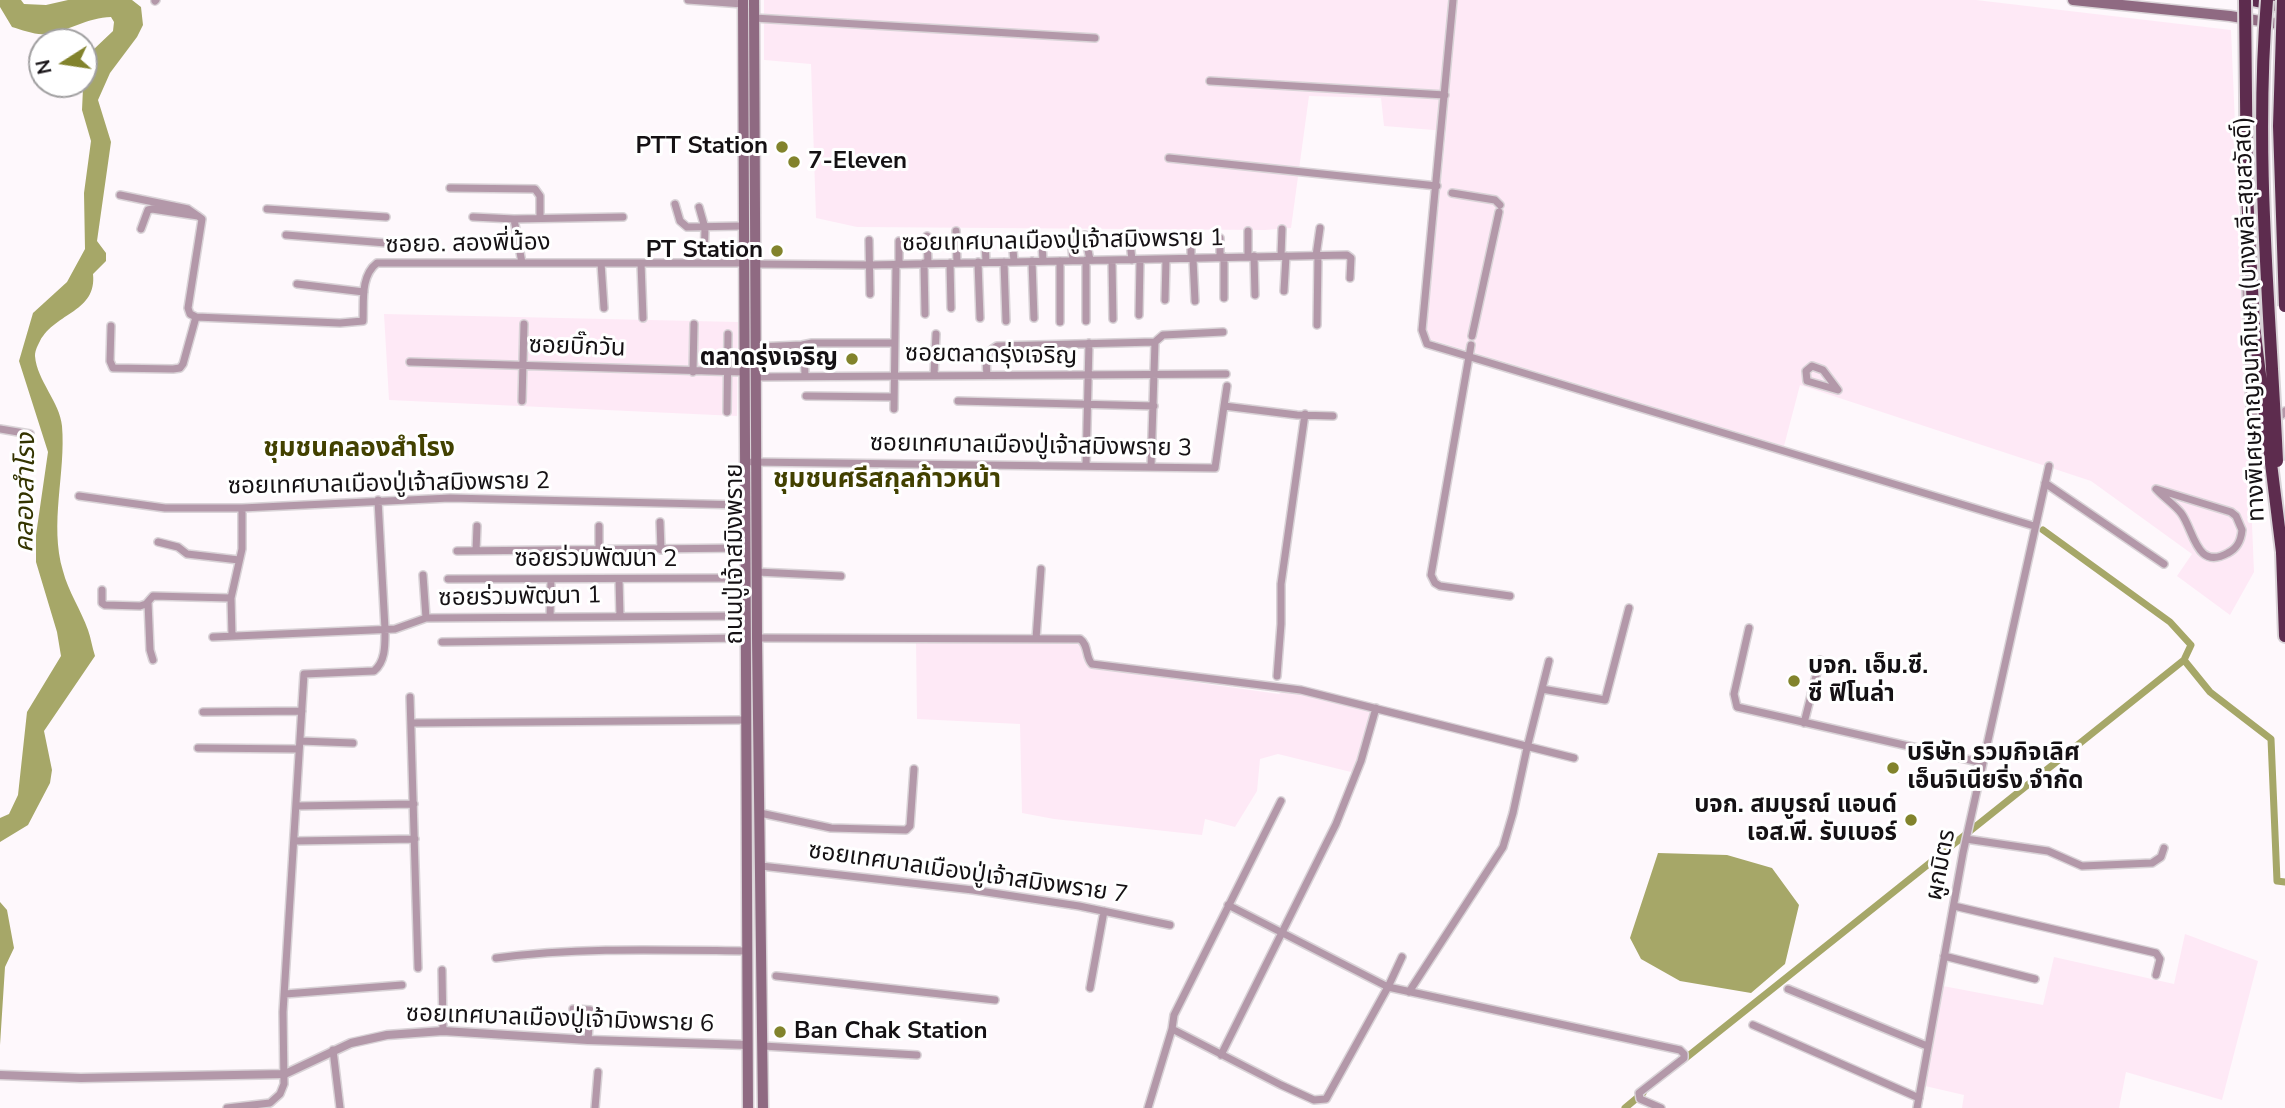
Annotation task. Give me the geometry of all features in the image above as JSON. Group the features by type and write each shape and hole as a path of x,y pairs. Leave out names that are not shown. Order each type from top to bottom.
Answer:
{"highway":[{"path":"2245,0 2247,194 2253,302 2262,399 2282,552"},
{"path":"2252,0 2285,7"},
{"name":"ทางพิเศษกาญจนาภิเษก (บางพลี-สุขสวัสดิ์)","path":"2267,0 2264,172 2285,636"},
{"name":"ทางพิเศษกาญจนาภิเษก (บางพลี-สุขสวัสดิ์)","path":"2283,0 2279,126 2285,306"}],"main road":[{"name":"ถนนปู่เจ้าสมิงพราย","path":"748,1108 743,226 754,0"},
{"path":"2073,0 2285,25"},
{"name":"ถนนปู่เจ้าสมิงพราย","path":"743,2 755,264 761,866 769,975 763,1046 763,1108"},
{"path":"743,263 755,264"},
{"path":"745,633 757,633"},
{"path":"746,737 759,737"},
{"path":"747,866 761,866"},
{"path":"748,1045 763,1046"}],"street":[{"path":"688,0 743,2"},
{"path":"1453,0 1422,330 1427,344 2034,526"},
{"path":"754,18 1095,38"},
{"path":"2242,18 2246,329 2250,407 2253,414 2264,419 2282,415 2285,411"},
{"path":"1210,81 1445,95"},
{"path":"1169,158 1437,186"},
{"path":"450,188 535,190 540,196 540,218"},
{"path":"1452,193 1495,200 1500,208 1471,341 1431,575 1440,586 1510,596"},
{"path":"111,326 110,361 113,368 180,368 196,317 190,314 188,308 202,223 198,216 188,209 120,195"},
{"path":"675,204 683,225 705,228 743,226"},
{"path":"699,207 705,228 704,263"},
{"path":"141,229 148,210 152,209 198,216"},
{"path":"267,209 386,216"},
{"path":"473,217 623,217"},
{"path":"514,219 522,264"},
{"path":"1317,325 1317,256 1320,228"},
{"path":"1282,229 1284,291"},
{"path":"951,309 956,231"},
{"path":"1248,231 1255,295"},
{"path":"286,235 386,243"},
{"path":"1085,235 1088,260 1086,321"},
{"path":"925,314 927,236"},
{"path":"1071,237 1073,260"},
{"path":"1220,237 1224,298"},
{"path":"1012,239 1014,261"},
{"path":"869,240 870,294"},
{"path":"894,410 898,241"},
{"path":"980,318 985,242"},
{"path":"1130,242 1136,260 1139,315"},
{"path":"1042,243 1043,261"},
{"path":"1191,244 1195,301"},
{"name":"ซอยเทศบาลเมืองปู่เจ้าสมิงพราย 1","path":"755,264 870,265 1349,256 1350,278"},
{"path":"1165,300 1166,259"},
{"path":"1112,260 1113,319"},
{"path":"1032,261 1034,318"},
{"path":"1060,261 1060,322"},
{"path":"1004,262 1006,321"},
{"name":"ซอยอ. สองพี่น้อง","path":"196,317 341,323 363,321 367,275 377,263 743,263"},
{"path":"601,263 604,308"},
{"path":"641,264 643,318"},
{"path":"297,284 364,292"},
{"path":"522,401 524,324"},
{"path":"693,372 694,324"},
{"path":"987,375 987,355 997,346 1154,342 1163,335 1223,332"},
{"path":"727,412 728,334"},
{"path":"934,375 936,334"},
{"name":"ซอยตลาดรุ่งเจริญ","path":"756,347 894,342"},
{"path":"1151,467 1154,342"},
{"path":"1086,465 1089,343"},
{"path":"804,345 805,376"},
{"name":"ซอยบิ๊กวัน","path":"410,362 743,372"},
{"path":"1812,366 1819,367 1838,390 1810,383 1805,378 1806,371 1812,366"},
{"name":"ซอยตลาดรุ่งเจริญ","path":"756,377 1089,377 1226,374"},
{"path":"1227,386 1224,406 1231,408 1333,416"},
{"path":"806,396 893,397"},
{"path":"958,401 1154,406"},
{"name":"ซอยเทศบาลเมืองปู่เจ้าสมิงพราย 3","path":"743,462 1215,468 1224,406"},
{"path":"1277,676 1282,584 1306,414"},
{"path":"0,429 30,434"},
{"name":"ผูกมิตร","path":"1917,1108 1966,837 2049,466"},
{"path":"2045,483 2164,564"},
{"path":"2156,489 2231,512 2236,516 2242,530 2235,549 2217,557 2206,555 2198,548 2180,512 2156,489"},
{"name":"ซอยเทศบาลเมืองปู่เจ้าสมิงพราย 2","path":"79,496 165,508 242,508 450,498 744,505"},
{"path":"227,1108 270,1103 283,1090 285,994 304,674 374,671 381,663 385,647 385,629 378,500"},
{"path":"232,636 231,598 243,549 242,508"},
{"path":"660,522 661,550"},
{"path":"476,551 477,526"},
{"path":"599,526 599,550"},
{"path":"158,542 178,547 187,554 239,560"},
{"path":"457,551 744,548"},
{"path":"1036,639 1041,569"},
{"path":"757,572 841,576"},
{"path":"423,575 426,618"},
{"name":"ซอยร่วมพัฒนา 2","path":"448,579 744,578"},
{"path":"620,579 620,617"},
{"path":"550,617 551,580"},
{"path":"102,590 102,603 105,605 140,606 153,596 231,598"},
{"path":"148,602 150,650 153,660"},
{"path":"1542,689 1605,700 1629,608"},
{"name":"ซอยร่วมพัฒนา 1","path":"213,636 403,628 426,618 745,616"},
{"path":"1749,628 1734,694 1734,705 1746,710 1983,763"},
{"path":"442,642 745,633"},
{"path":"757,633 1080,639 1084,642 1092,664 1301,690 1574,758"},
{"path":"1804,723 1820,660"},
{"path":"1409,992 1503,847 1549,661"},
{"path":"410,697 415,723 418,968"},
{"path":"1221,1055 1336,824 1361,761 1376,709"},
{"path":"203,712 302,711"},
{"path":"415,723 746,720"},
{"path":"198,748 353,743"},
{"path":"760,813 831,828 906,831 910,826 914,769"},
{"path":"1148,1108 1174,1015 1282,801"},
{"path":"296,806 414,804"},
{"path":"1966,837 2048,851 2082,866 2152,863 2161,857 2164,848"},
{"path":"294,841 415,839"},
{"name":"ซอยเทศบาลเมืองปู่เจ้าสมิงพราย 7","path":"761,866 973,890 1104,911 1170,925"},
{"path":"1228,905 1388,987 1680,1050 1684,1058 1639,1093 1640,1099 1661,1108"},
{"path":"1954,906 2156,953 2160,959 2156,975"},
{"path":"1090,988 1104,911"},
{"path":"496,958 589,951 747,951"},
{"path":"1944,956 2035,979"},
{"path":"1172,1029 1292,1090 1314,1100 1324,1101 1402,957"},
{"path":"442,970 443,1031"},
{"path":"769,975 995,1000"},
{"path":"285,994 402,985"},
{"path":"1788,989 1927,1046"},
{"path":"573,1009 590,1010 587,1040"},
{"path":"1753,1025 1919,1098"},
{"name":"ซอยเทศบาลเมืองปู่เจ้ามิงพราย 6","path":"0,1075 29,1077 285,1074 333,1050 387,1035 443,1031 587,1040 748,1045"},
{"path":"763,1046 917,1055"},
{"path":"333,1050 340,1108"},
{"path":"595,1108 598,1072"}],"shaded area":[{"path":"0,0 21,0 24,4 46,5 68,0 132,0 141,7 143,25 110,73 98,100 111,142 97,241 106,253 106,261 93,274 93,287 89,296 47,331 35,354 40,374 57,408 62,426 59,553 65,578 88,630 95,656 44,731 52,770 50,783 28,825 0,842 0,818 9,814 18,795 27,712 61,656 57,632 36,562 36,535 48,452 19,361 33,313 67,282 85,249 84,193 91,141 82,110 83,98 98,98 98,45 113,31 114,22 111,17 68,28 28,28 28,32 12,27 0,7"},
{"path":"764,0 1976,0 2231,30 2254,572 2230,615 2177,576 2192,554 2091,481 1800,385 1784,446 1425,338 1446,131 1384,126 1381,98 1309,96 1291,228 857,227 816,218 811,64 764,60"},
{"path":"384,314 738,322 737,416 389,400"},
{"path":"916,641 1089,642 1093,668 1279,694 1284,690 1373,711 1355,773 1278,754 1260,759 1257,791 1235,827 1205,819 1202,835 1054,819 1022,813 1020,724 917,719"},
{"path":"1658,853 1727,855 1772,868 1799,905 1785,964 1751,993 1680,981 1641,959 1630,938"},
{"path":"0,902 7,910 14,948 5,967 0,1045"},
{"path":"2185,934 2258,961 2222,1100 2126,1072 2119,1108 1962,1108 1964,1095 1925,1086 1943,986 2043,1005 2054,957 2174,984"}],"waterway":[{"path":"1682,1061 2184,660 2191,645 2170,622 2043,530"},
{"path":"2184,660 2210,692 2271,739 2277,881 2285,882"},
{"path":"1625,1108 1643,1093"}],"place":[{"name":"PTT Station","path":"782,147"},
{"name":"7-Eleven","path":"794,162"},
{"name":"PT Station","path":"777,251"},
{"name":"ตลาดรุ่งเจริญ","path":"852,359"},
{"name":"บจก. เอ็ม.ซี. ซี ฟิโนล่า","path":"1794,681"},
{"name":"บริษัท รวมกิจเลิศ เอ็นจิเนียริ่ง จำกัด","path":"1893,768"},
{"name":"บจก. สมบูรณ์ แอนด์ เอส.พี. รับเบอร์","path":"1911,820"},
{"name":"Ban Chak Station","path":"780,1032"}],"district":[{"name":"ชุมชนคลองสำโรง","path":"359,450"},
{"name":"ชุมชนศรีสกุลก้าวหน้า","path":"887,481"}],"water label":[{"name":"คลองสำโรง","path":"27,493"}]}
